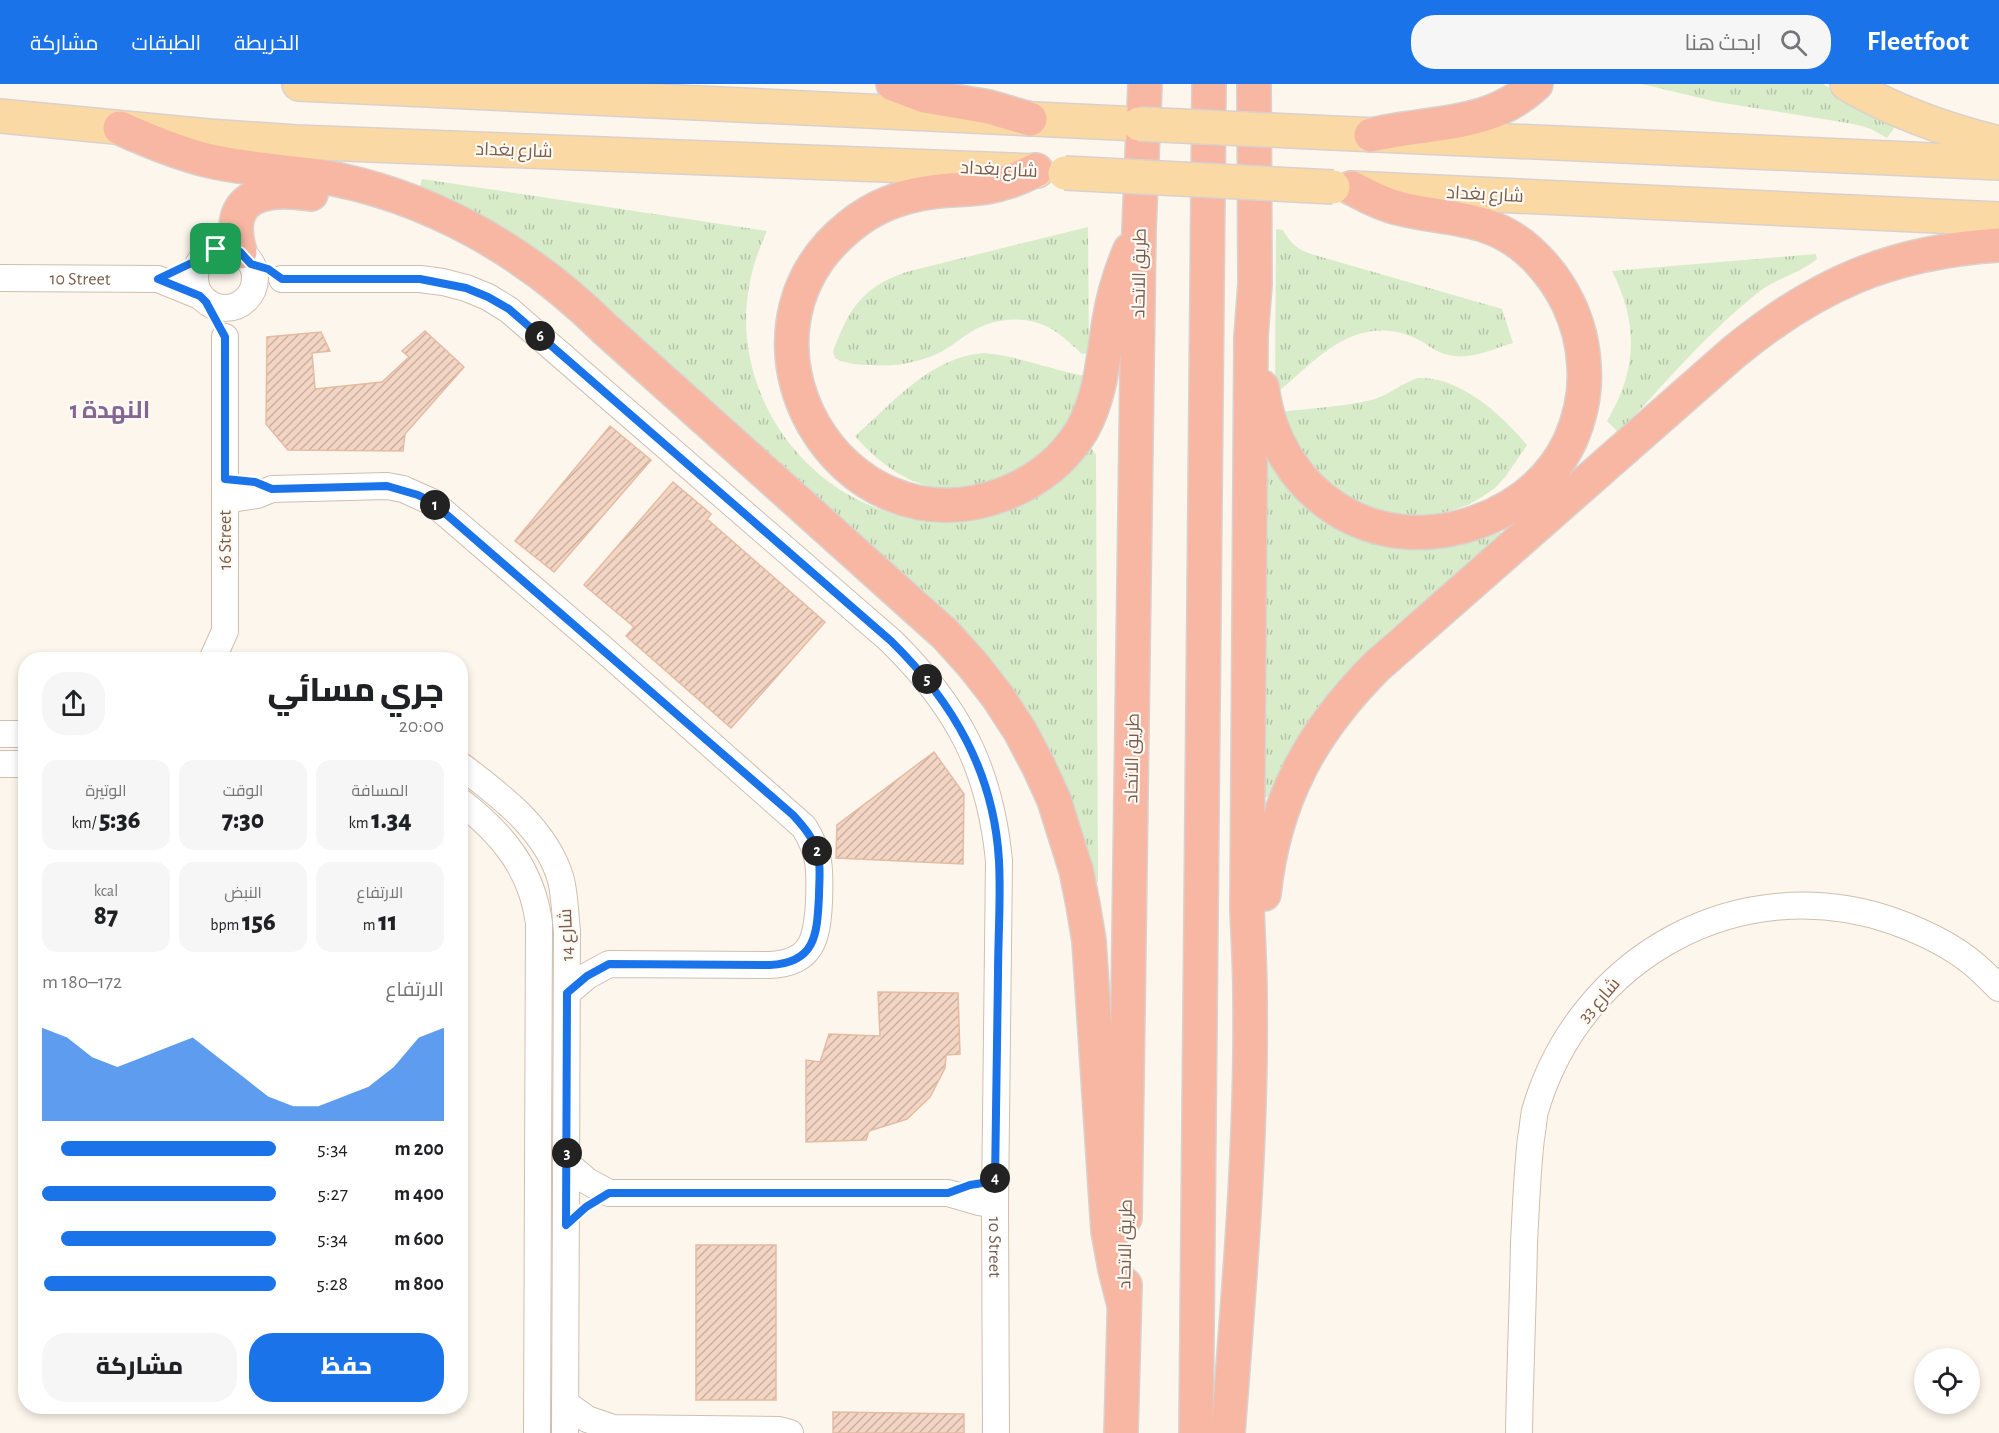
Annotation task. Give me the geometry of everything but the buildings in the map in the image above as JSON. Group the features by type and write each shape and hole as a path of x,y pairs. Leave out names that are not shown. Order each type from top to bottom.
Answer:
{"highway":[{"path":"893,84 925,96 989,107 1030,119"},
{"name":"طريق الاتحاد","path":"1121,1433 1139,229 1145,84"},
{"path":"1196,1433 1209,84"},
{"path":"1228,1433 1243,1226 1249,1089 1250,993 1247,908 1251,337 1255,284 1254,84"},
{"path":"1371,135 1407,127 1474,119 1504,107 1536,84"},
{"path":"120,128 190,156 238,166 320,176 381,191 440,213 500,244 528,262 563,290 946,635 973,665 998,697 1039,767 1066,835 1083,905 1089,941 1106,1212 1115,1269 1124,1305"},
{"path":"1051,172 989,187 933,191 890,202 869,212 851,225 820,258 808,277 792,329 794,372 799,396 808,418 821,439 837,458 868,483 905,500 946,506 992,498 1034,479 1053,466 1081,430 1099,389 1114,297 1139,229"},
{"path":"1255,284 1260,322 1262,385 1268,418 1290,463 1312,490 1326,502 1356,520 1373,526 1415,533 1440,531 1464,526 1510,508 1542,482 1555,467 1574,431 1584,392 1581,337 1559,286 1528,250 1492,227 1459,218 1402,209 1342,187"},
{"path":"246,258 235,235 236,218 246,203 262,193 279,191 317,195 351,203 429,228 511,268 604,328"},
{"path":"1250,993 1267,866 1281,809 1309,749 1335,712 1358,685 1725,360 1787,312 1846,279 1878,267 1939,251 1999,245"}],"main road":[{"path":"298,84 1999,163"},
{"path":"1847,84 1889,107 1918,119 1999,143"},
{"name":"شارع بغداد","path":"0,116 307,143 1051,172 1999,219"}],"street":[{"path":"224,248 268,269 282,279 224,309 158,279 208,253 224,248"},
{"path":"202,258 197,265 194,280 202,299 225,337 247,298 255,278 246,258"},
{"name":"10 Street","path":"0,278 158,279"},
{"name":"10 Street","path":"282,279 420,279 466,288 509,309 891,641 931,684 955,718 977,764 990,803 996,836 999,886 995,1193 996,1433"},
{"name":"16 Street","path":"224,635 225,337"},
{"path":"225,489 249,496 272,489 387,486 418,495 432,502 804,826 818,854 820,869 817,930 804,954 789,963 770,965 609,964 585,951 567,931"},
{"path":"216,652 224,635"},
{"path":"224,635 234,652"},
{"path":"0,734 18,734"},
{"path":"0,764 18,764"},
{"name":"شارع 14","path":"468,771 533,829 549,853 560,879 565,901 567,931 565,1433"},
{"name":"شارع 14","path":"468,808 495,833 517,859 532,890 539,923 537,1433"},
{"name":"شارع 33","path":"1520,1433 1527,1173 1535,1112 1557,1056 1590,1004 1634,962 1687,931 1744,911 1805,905 1866,912 1924,932 1975,965 1999,988"},
{"path":"567,993 587,976 609,964"},
{"path":"567,1164 586,1181 609,1193 948,1193 979,1202 995,1193"},
{"path":"566,1225 586,1207 609,1193"},
{"path":"565,1403 606,1431 779,1430 790,1433"}],"green space":[{"path":"1642,84 1823,84 1895,127 1887,138 1871,129 1854,124 1717,102"},
{"path":"422,179 767,231 752,272 746,321 749,354 758,386 771,416 790,444 813,468 839,489 869,505 909,518 923,520 952,521 980,517 1008,504 1090,446 1096,455 1098,882 1091,883 1036,731 438,196 420,187"},
{"path":"1088,227 1089,353 1082,354 1050,328 1029,321 1007,320 976,329 939,353 906,364 862,365 835,358 833,351 845,323 859,301 878,285 891,278 906,272"},
{"path":"1276,229 1283,230 1294,245 1311,254 1502,309 1513,343 1476,355 1461,357 1441,353 1405,334 1370,331 1353,336 1333,347 1314,360 1279,391 1275,390"},
{"path":"1816,254 1817,259 1760,291 1723,323 1619,433 1607,421 1624,384 1631,347 1627,310 1612,271"},
{"path":"984,353 1010,357 1086,376 1067,423 1046,450 1026,467 998,481 953,489 939,488 911,480 898,473 875,456 855,436 914,383 930,372 965,356"},
{"path":"1418,378 1434,379 1464,390 1493,410 1527,445 1495,488 1468,505 1440,514 1408,517 1359,505 1311,469 1280,412 1364,402"},
{"path":"1272,461 1309,505 1499,530 1504,537 1401,621 1337,684 1310,719 1287,756 1271,797 1264,797 1267,462"}],"district":[{"name":"النهدة 1","path":"110,410"}],"route":[{"path":"216,249 232,249 240,252 251,264 268,269 282,279 420,279 443,282 488,297 509,309 891,641 926,678 942,698 968,741 986,787 996,836 999,886 995,1181 970,1185 948,1193 609,1193 586,1207 566,1225 567,993 587,976 609,964 780,965 795,960 804,954 817,930 820,869 818,854 804,826 793,815 432,502 403,489 387,486 272,489 261,483 225,479 225,337 206,302 200,296 158,279 216,249"}]}
